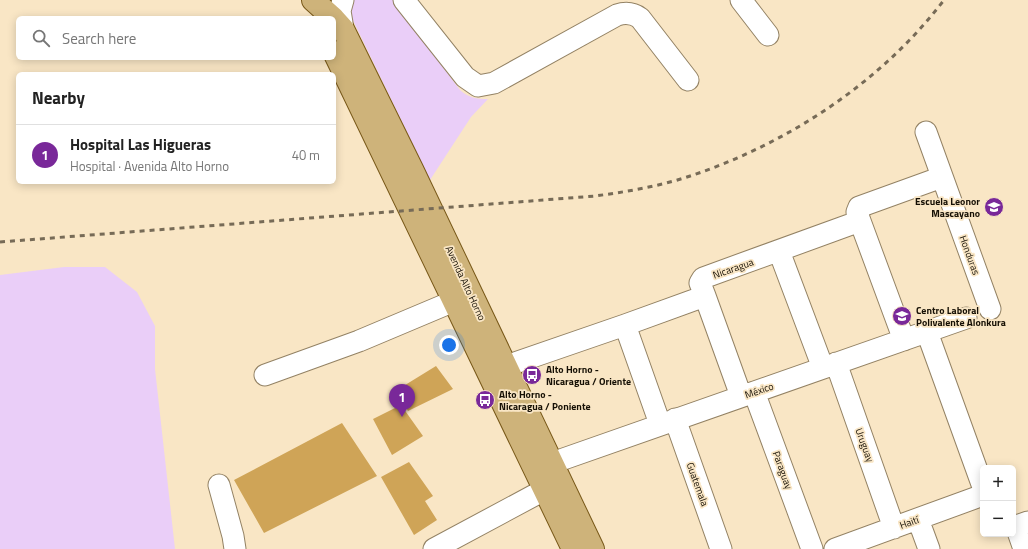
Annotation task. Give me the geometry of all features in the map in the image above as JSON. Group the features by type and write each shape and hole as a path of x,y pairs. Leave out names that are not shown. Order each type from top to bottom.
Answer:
{"main road":[{"path":"309,0 317,16"},
{"name":"Avenida Alto Horno","path":"313,0 330,16"},
{"name":"Avenida Alto Horno","path":"337,22 412,169 594,549"},
{"name":"Avenida Alto Horno","path":"336,56 573,549"}],"street":[{"path":"337,22 340,16 340,6 343,0"},
{"path":"404,0 465,77 478,86 494,83 617,15 626,13 636,15 640,18 688,80"},
{"path":"741,0 768,35"},
{"name":"Honduras","path":"926,132 990,309"},
{"path":"904,340 857,212 859,207 942,177"},
{"name":"Nicaragua","path":"705,296 700,283 703,278 779,252 860,221"},
{"name":"Uruguay","path":"779,252 829,366 894,528"},
{"path":"506,366 705,296"},
{"name":"Paraguay","path":"705,296 748,394 812,549"},
{"path":"265,375 359,342 454,301"},
{"name":"México","path":"552,463 966,318"},
{"name":"Guatemala","path":"625,325 668,422 721,549"},
{"path":"927,332 980,479"},
{"path":"219,485 233,536 235,549"},
{"path":"434,549 544,490"},
{"name":"Haití","path":"836,549 980,496"},
{"path":"918,519 929,549"},
{"path":"1022,524 1024,549"}],"shaded area":[{"path":"339,0 393,0 460,90 473,98 488,99 471,117 430,180 347,8"},
{"path":"64,267 105,267 137,292 155,326 155,369 175,549 0,549 0,275"}],"building":[{"path":"436,366 453,389 408,411 397,390"},
{"path":"401,405 423,436 392,455 373,419"},
{"path":"342,423 377,476 264,533 234,480"},
{"path":"409,462 433,496 425,501 437,520 414,535 381,477"}],"railway":[{"path":"0,242 595,196 662,184 721,165 793,130 828,108 860,85 890,59 919,30 944,0"}],"place":[{"name":"Escuela Leonor Mascayano","path":"994,207"},
{"name":"Centro Laboral Polivalente Alonkura","path":"902,316"},
{"name":"Alto Horno - Nicaragua / Oriente","path":"532,375"},
{"name":"Alto Horno - Nicaragua / Poniente","path":"485,400"},
{"name":"Hospital Las Higueras","path":"402,417"}]}
